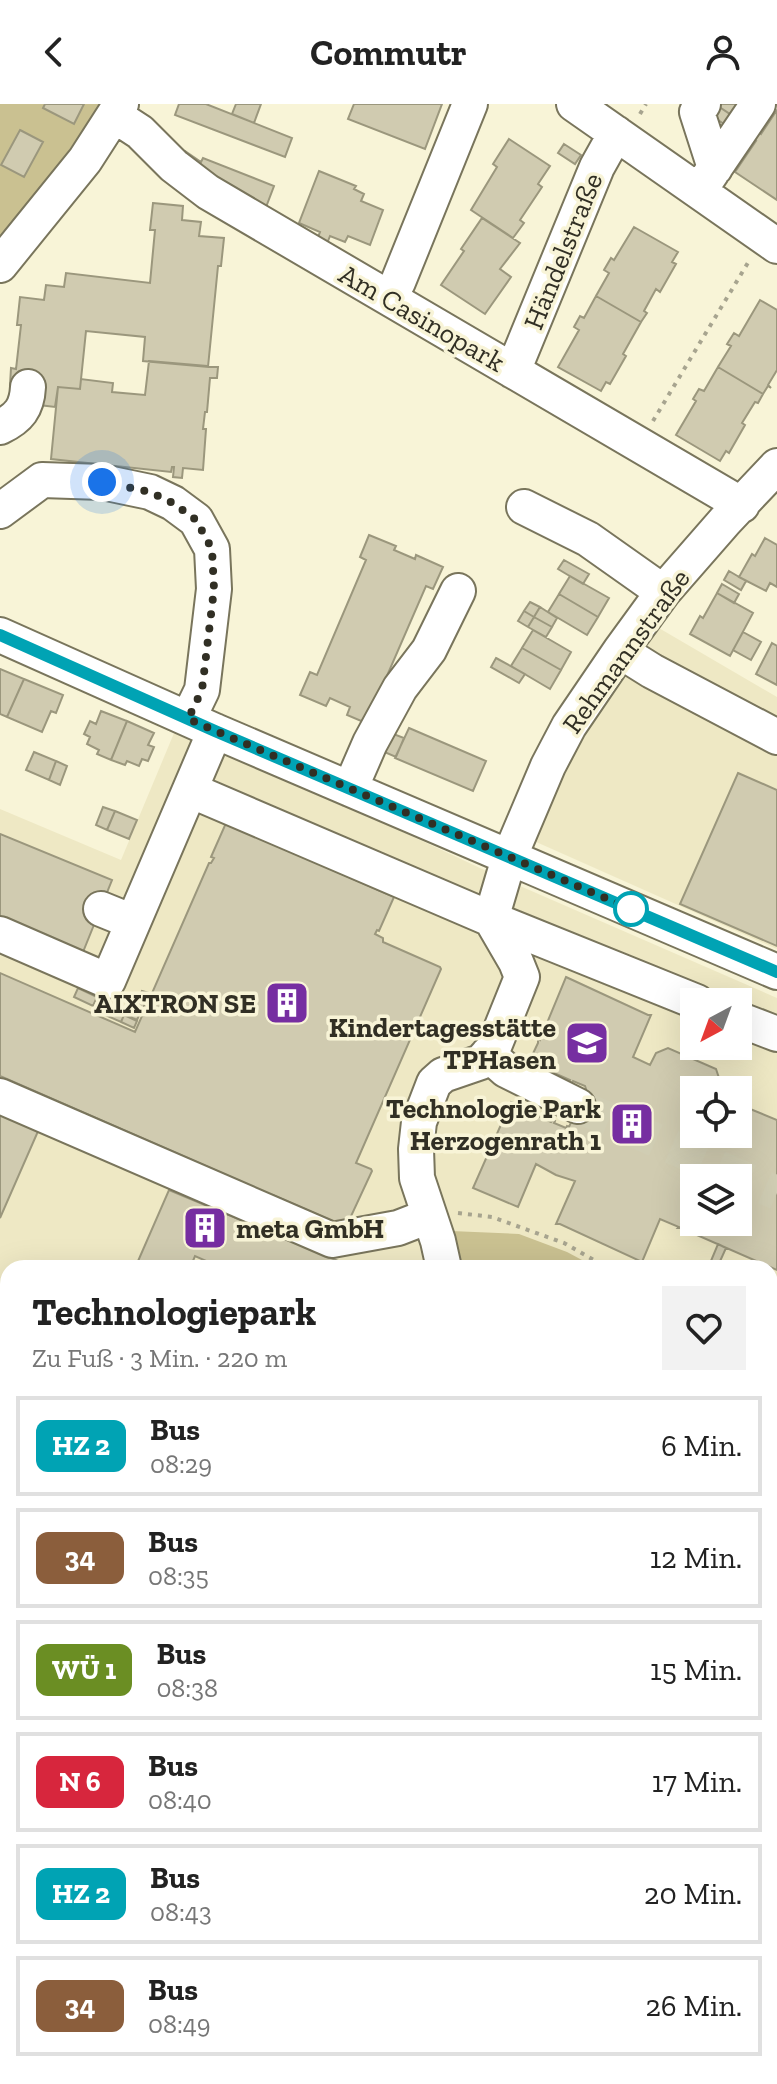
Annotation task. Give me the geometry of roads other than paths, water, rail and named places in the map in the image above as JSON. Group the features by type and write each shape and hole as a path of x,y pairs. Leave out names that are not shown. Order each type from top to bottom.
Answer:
{"street":[{"path":"389,298 470,104"},
{"path":"574,104 616,133 707,180 770,241"},
{"path":"703,104 697,112 707,180"},
{"path":"707,180 758,104"},
{"path":"0,265 85,160 118,110"},
{"name":"Am Casinopark","path":"118,110 174,166 208,192 513,371 639,444 764,487"},
{"name":"Händelstraße","path":"513,371 597,167 616,133"},
{"path":"0,427 22,412 28,387"},
{"path":"0,511 42,480 102,482 150,492 173,503 196,520 212,549 214,589 201,725 190,790 108,981 0,934"},
{"name":"Rehmannstraße","path":"491,919 509,858 548,766 569,726 663,592 725,521 764,487"},
{"path":"524,507 588,539 663,592"},
{"path":"350,789 370,743 400,688 429,650 458,591"},
{"path":"0,635 201,725 777,972"},
{"path":"620,651 777,737"},
{"path":"190,790 491,919 680,995"},
{"path":"101,909 133,922"},
{"path":"442,1260 417,1178 419,1122 434,1083 443,1075 481,1062 493,1049 522,977 491,919"},
{"path":"752,1024 777,1034"},
{"path":"488,1054 506,1070 578,1106"},
{"path":"0,1096 332,1240 398,1228 429,1216"}],"tunnel":[{"path":"578,1106 777,1193"}],"place":[{"name":"AIXTRON SE","path":"287,1003"},
{"name":"Kindertagesstätte TPHasen","path":"587,1043"},
{"name":"Technologie Park Herzogenrath 1","path":"632,1124"},
{"name":"meta GmbH","path":"205,1228"}]}
